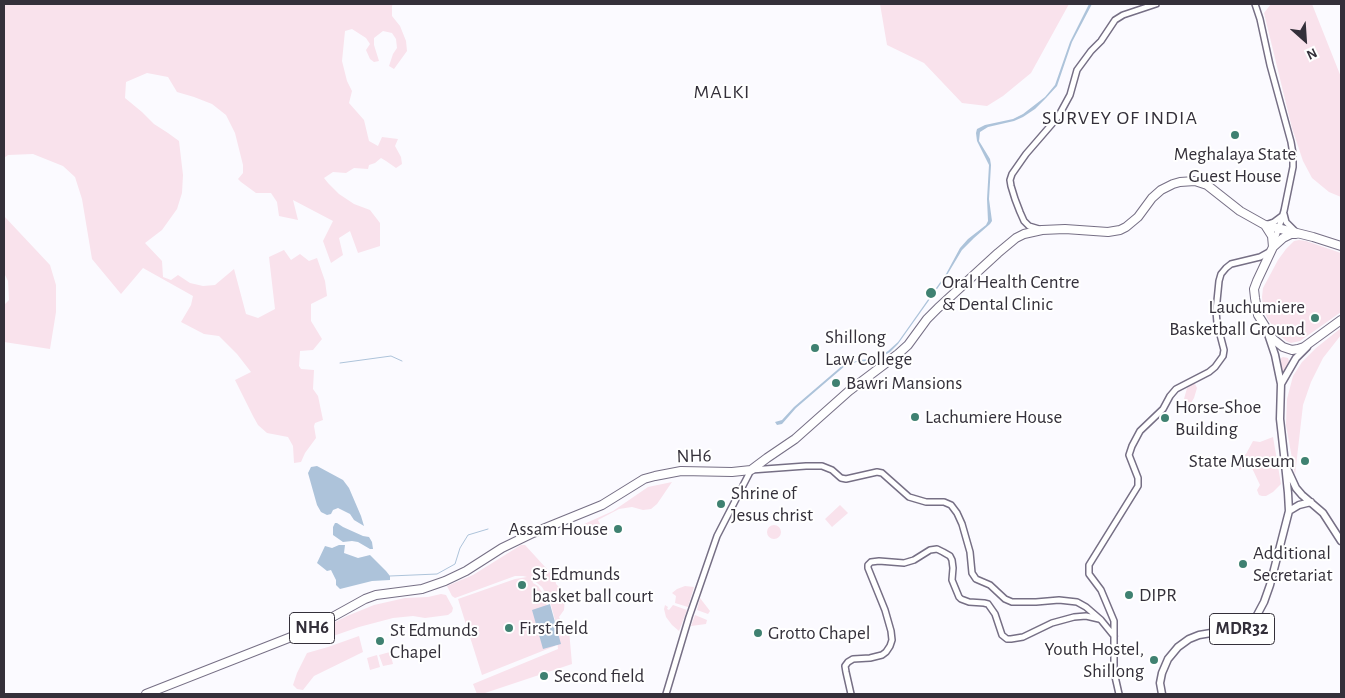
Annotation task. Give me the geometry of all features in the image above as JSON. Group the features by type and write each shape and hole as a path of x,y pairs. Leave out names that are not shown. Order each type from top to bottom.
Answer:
{"highway":[{"path":"751,470 795,439 849,391 898,354 938,308 1016,238 1031,232 1042,230 1108,232 1120,230 1138,218 1152,198 1161,190 1173,184 1195,181 1207,185 1240,211 1265,225 1341,246"},
{"path":"1265,225 1272,236 1272,248"},
{"path":"1301,234 1288,235 1278,241 1272,248 1257,281 1254,289 1256,308 1264,327 1277,343 1292,350 1298,350 1341,320"},
{"name":"NH6","path":"146,694 309,630 365,599 376,595 422,589 445,581 510,544 541,529 602,505 644,479 681,472 751,470"}],"main road":[{"name":"MDR32","path":"1162,694 1160,683 1164,667 1172,654 1185,642 1194,637 1204,634 1236,632 1247,626 1256,616 1264,602 1270,585 1288,511 1288,493 1280,419 1281,384 1275,355 1264,327"},
{"name":"MDR32","path":"1281,384 1296,358 1316,338"},
{"path":"1285,464 1296,488 1326,516 1341,540"},
{"path":"1288,511 1299,505 1311,502"}],"street":[{"path":"1042,230 1035,229 1024,221 1014,199 1010,180 1012,174 1026,154 1058,117 1070,95 1077,70 1090,51 1101,41 1115,20 1123,15 1156,4"},
{"path":"1119,694 1114,672 1114,623 1101,590 1091,578 1088,565 1138,486 1138,478 1129,455 1140,431 1163,409 1176,389 1209,372 1216,367 1223,356 1224,350 1216,311 1221,274 1231,264 1260,258 1272,248 1284,211 1293,167 1293,154 1257,5"},
{"path":"1265,225 1279,219 1284,211"},
{"path":"1284,211 1286,222 1291,228 1301,234"},
{"path":"666,694 717,536 751,470 822,466 832,470 841,478 846,479 877,472 882,473 910,497 926,502 944,502 951,505 959,518 968,543 973,577 990,585 1009,601 1059,600 1077,602 1101,620 1114,636"},
{"path":"851,694 845,666 848,662 853,658 870,658 882,655 890,646 892,640 885,610 868,568 868,564 874,561 904,563 914,560 930,550 943,552 952,560 952,580 959,597 968,602 984,602 988,604 995,614 1002,636 1007,639 1023,637 1052,623 1074,616 1086,616 1101,620"}],"shaded area":[{"path":"4,4 393,4 392,16 400,26 406,41 407,51 394,69 389,66 397,48 396,39 392,33 383,31 374,38 379,61 374,62 370,59 366,50 370,44 366,38 352,29 345,31 342,61 347,81 352,91 349,103 364,120 369,141 378,146 382,137 398,139 395,146 401,157 402,164 396,168 381,158 369,165 368,169 354,168 346,173 333,172 324,178 339,194 354,204 370,210 380,223 380,246 358,253 350,231 339,238 343,255 331,263 323,241 333,221 293,200 298,220 279,216 277,202 271,193 256,193 238,179 243,173 243,165 235,133 226,115 212,104 177,92 168,77 147,73 126,82 125,98 154,124 179,141 183,175 182,193 177,209 162,230 145,243 162,261 163,277 171,280 178,275 190,283 203,286 215,285 234,269 246,314 258,318 275,309 269,257 284,250 291,260 300,254 309,261 317,258 325,281 327,296 311,304 311,321 322,339 313,350 300,351 299,366 301,369 314,370 313,389 318,396 323,420 315,423 316,438 301,462 294,463 293,446 288,437 267,433 258,425 235,380 251,372 237,354 219,336 204,334 181,322 191,305 193,296 143,268 121,294 92,259 82,199 75,177 63,166 33,154 8,155 4,158"},
{"path":"880,4 1069,4 1031,73 1003,96 987,106 962,103 924,63 887,45"},
{"path":"1271,4 1312,4 1341,77 1341,197 1329,192 1312,178 1303,161 1292,128 1264,13"},
{"path":"4,216 50,265 56,285 56,312 50,349 4,342 4,305 9,300 8,281 4,273"},
{"path":"1299,240 1341,253 1341,312 1300,341 1291,343 1278,333 1267,318 1262,297 1263,288 1278,260 1294,241"},
{"path":"1341,328 1341,335 1323,358 1311,382 1303,405 1295,475 1286,425 1287,399 1293,376 1302,362 1316,348"},
{"path":"1281,358 1288,358 1289,361 1283,375 1281,374"},
{"path":"1193,384 1197,388 1194,398 1191,403 1184,401 1187,388"},
{"path":"1273,437 1281,484 1273,492 1262,496 1259,495 1257,490 1260,485 1251,466 1239,470 1240,457 1246,454 1253,441 1260,442"},
{"path":"672,482 657,504 651,509 643,510 632,507 619,509 598,520 600,524 597,526 583,530 573,529 613,511 648,487"},
{"path":"840,505 848,513 832,527 825,519"},
{"path":"774,525 779,527 781,532 779,537 774,539 769,537 767,532 769,527"},
{"path":"521,545 525,545 555,578 556,584 561,589 565,598 564,610 559,617 562,624 569,630 572,664 482,694 477,694 473,684 558,649 555,620 550,601 542,587 532,579 533,583 538,586 545,597 555,646 482,675 458,599 515,579 527,577 515,576 455,598 447,586 473,575"},
{"path":"685,586 694,587 688,607 675,603 676,596 672,593"},
{"path":"441,594 446,595 453,608 452,612 448,615 425,618 413,616 393,618 359,627 316,642 311,642 308,638 312,634 347,616 374,605 405,598 428,597"},
{"path":"700,598 710,611 708,614 697,610"},
{"path":"665,605 669,610 673,605 687,610 679,631 666,617"},
{"path":"695,615 707,620 706,624 691,626"},
{"path":"359,636 363,652 314,676 303,690 297,689 293,685 307,653"},
{"path":"390,652 393,664 383,666 379,655"},
{"path":"377,655 380,667 370,670 367,658"}],"water":[{"path":"1089,4 1092,4 1072,42 1057,86 1035,109 1023,117 988,127 980,132 979,141 990,159 991,165 989,199 992,221 990,224 962,250 947,275 898,344 890,352 877,360 860,361 846,365 796,408 782,424 777,425 775,422 782,420 794,407 843,365 860,360 877,358 898,342 946,274 960,248 986,225 988,221 989,165 977,141 977,129 985,125 1013,119 1023,114 1045,97 1055,85 1070,42"},
{"path":"317,466 343,480 349,488 364,526 354,520 350,514 338,508 327,515 321,512 317,505 308,473 311,467"},
{"path":"335,523 369,537 373,549 358,542 343,542 333,535"},
{"path":"345,545 344,553 358,558 370,555 390,576 390,580 372,581 340,589 336,585 336,580 331,570 327,571 317,563 325,546 332,548"},
{"path":"550,604 561,644 543,649 532,610"}],"waterway":[{"path":"340,363 391,356 402,361"},
{"path":"390,576 437,574 455,564 460,548 468,535 488,529"}],"place":[{"name":"Meghalaya State Guest House","path":"1235,135"},
{"name":"Oral Health Centre & Dental Clinic","path":"931,293"},
{"name":"Lauchumiere Basketball Ground","path":"1315,318"},
{"name":"Shillong Law College","path":"815,348"},
{"name":"Bawri Mansions","path":"836,383"},
{"name":"Lachumiere House","path":"915,417"},
{"name":"Horse-Shoe Building","path":"1165,418"},
{"name":"State Museum","path":"1305,461"},
{"name":"Shrine of Jesus christ","path":"721,504"},
{"name":"Assam House","path":"618,529"},
{"name":"Additional Secretariat","path":"1243,564"},
{"name":"St Edmunds basket ball court","path":"522,585"},
{"name":"DIPR","path":"1129,595"},
{"name":"First field","path":"509,628"},
{"name":"Grotto Chapel","path":"758,633"},
{"name":"St Edmunds Chapel","path":"380,641"},
{"name":"Youth Hostel, Shillong","path":"1154,660"},
{"name":"Second field","path":"544,676"}],"district":[{"name":"MALKI","path":"722,92"},
{"name":"SURVEY OF INDIA","path":"1120,118"}]}
